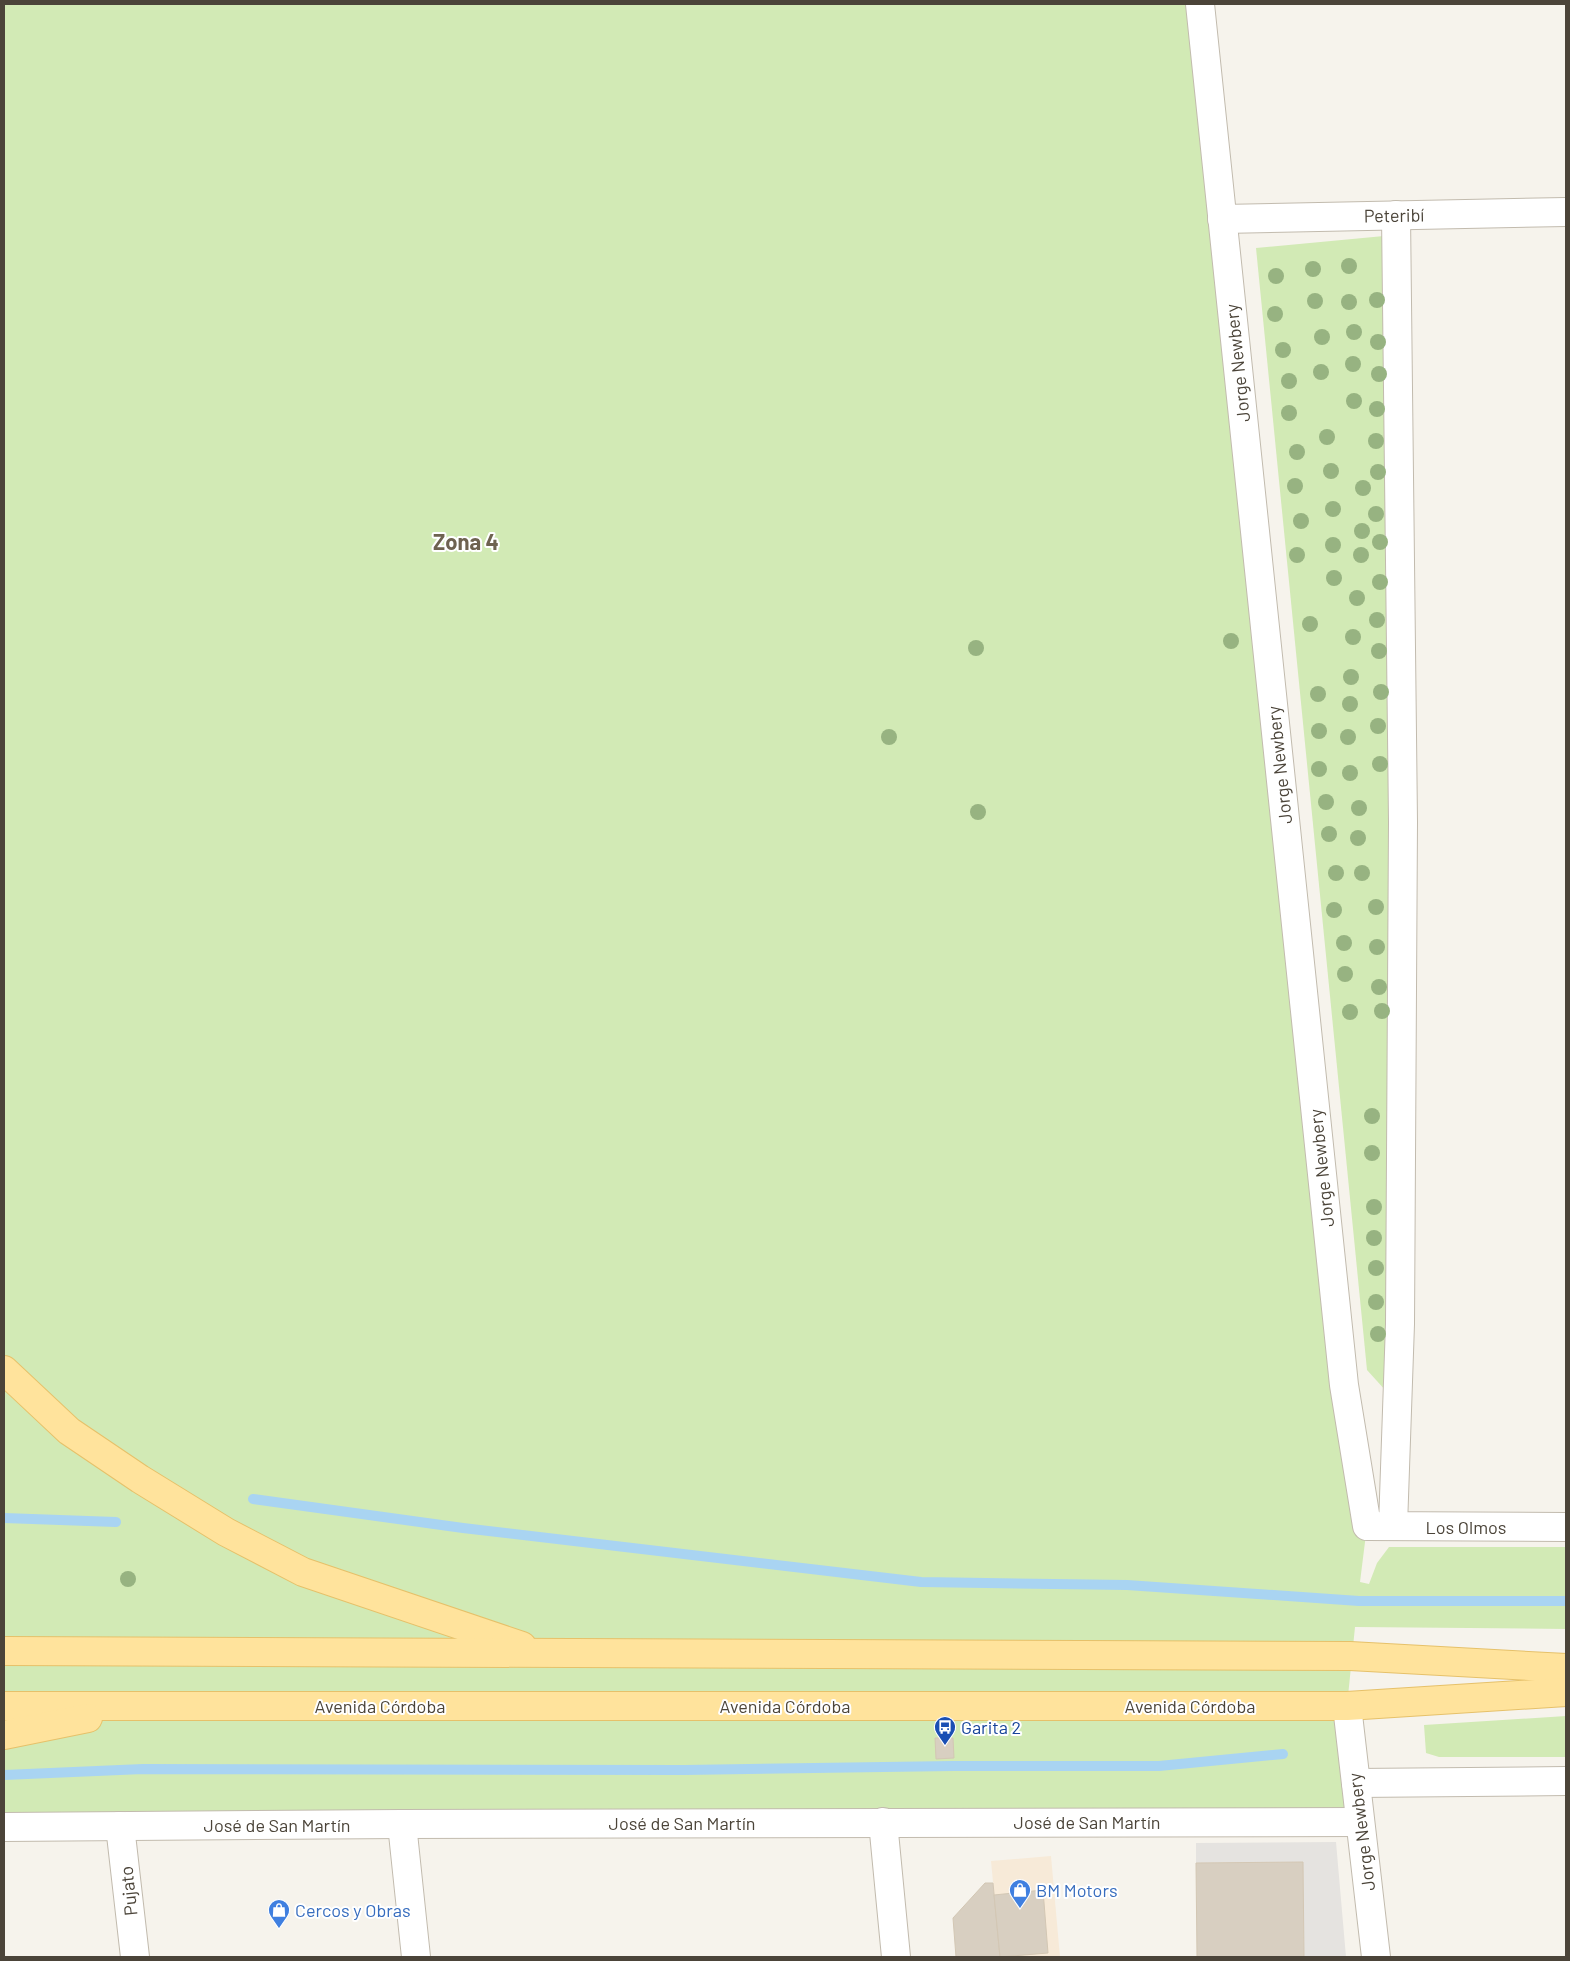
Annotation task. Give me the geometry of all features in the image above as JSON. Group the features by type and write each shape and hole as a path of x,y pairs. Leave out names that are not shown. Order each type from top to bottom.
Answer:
{"main road":[{"path":"4,1370 69,1431 140,1480 226,1532 303,1572 544,1654"},
{"path":"4,1651 1350,1656 1566,1668"},
{"name":"Avenida Córdoba","path":"4,1706 1347,1706 1566,1692"},
{"path":"4,1735 147,1706"}],"street":[{"name":"Jorge Newbery","path":"1200,4 1344,1385 1380,1526"},
{"name":"Peteribí","path":"1222,219 1566,212"},
{"path":"1380,1526 1400,1324 1403,822 1396,215"},
{"name":"Los Olmos","path":"1380,1526 1566,1527"},
{"name":"Jorge Newbery","path":"1347,1706 1376,1957"},
{"path":"1356,1783 1566,1781"},
{"path":"883,1822 896,1957"},
{"name":"José de San Martín","path":"4,1827 883,1822 1360,1822"},
{"path":"402,1824 416,1957"},
{"name":"Pujato","path":"120,1826 135,1957"}],"shaded area":[{"path":"1336,1842 1346,1957 1304,1957 1303,1862 1196,1863 1196,1843"},
{"path":"1051,1856 1060,1957 1000,1957 991,1861"}],"green space":[{"path":"4,4 1200,4 1367,1526 1360,1582 1369,1584 1377,1563 1389,1547 1566,1547 1566,1629 1355,1627 1347,1706 1360,1822 4,1827"},
{"path":"1384,236 1390,918 1386,1391 1367,1370 1256,248"},
{"path":"1566,1716 1566,1757 1439,1757 1426,1753 1424,1725"}],"building":[{"path":"935,1738 953,1738 954,1758 936,1759"},
{"path":"1303,1862 1304,1957 1197,1957 1196,1863"},
{"path":"985,1883 993,1883 1000,1957 956,1957 953,1918"},
{"path":"1043,1890 1048,1953 1000,1957 994,1895"}],"waterway":[{"path":"253,1499 463,1528 921,1582 1127,1585 1359,1601 1566,1601"},
{"path":"4,1518 116,1522"},
{"path":"4,1775 143,1769 684,1770 953,1766 1159,1766 1283,1754"}],"place":[{"name":"Garita 2","path":"945,1746"},
{"name":"BM Motors","path":"1020,1909"},
{"name":"Cercos y Obras","path":"279,1929"}],"district":[{"name":"Zona 4","path":"466,541"}]}
